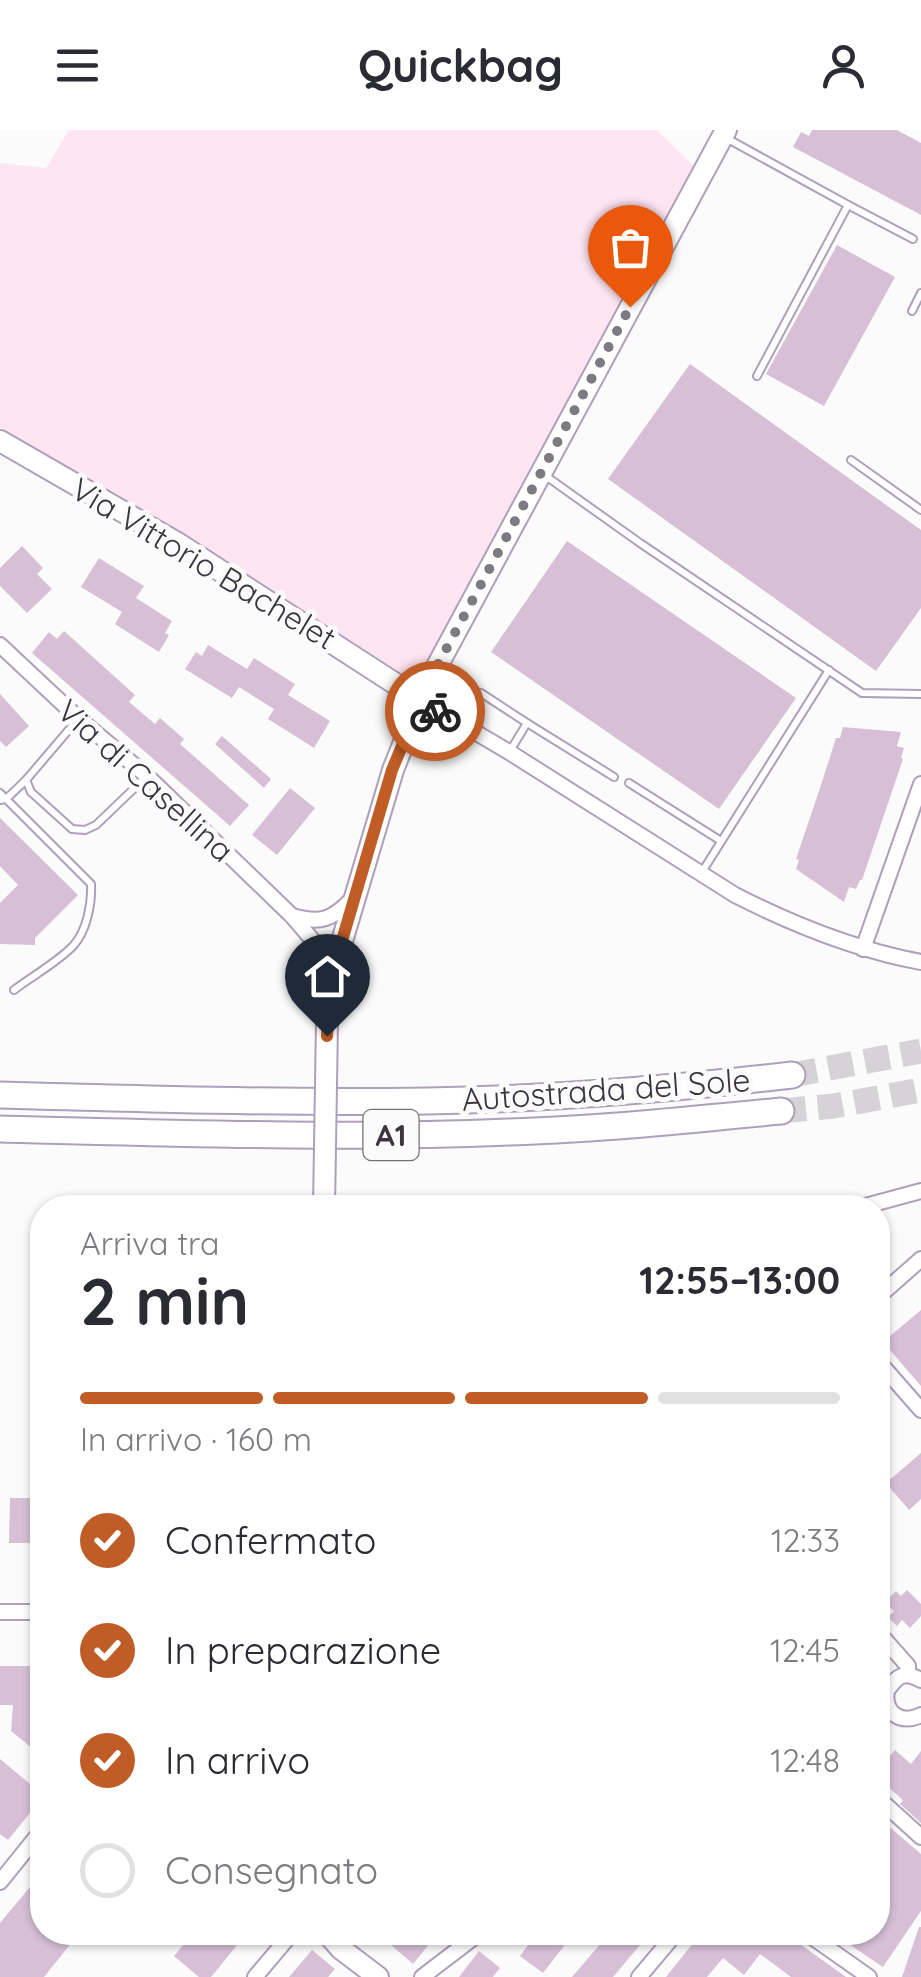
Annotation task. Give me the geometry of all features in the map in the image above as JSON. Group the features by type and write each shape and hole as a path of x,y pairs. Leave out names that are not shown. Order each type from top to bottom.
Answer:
{"highway":[{"name":"Autostrada del Sole","path":"0,1095 429,1100 632,1090 792,1074"},
{"name":"Autostrada del Sole","path":"0,1129 324,1136 487,1133 615,1127 781,1111"}],"street":[{"path":"428,683 724,133"},
{"name":"Via Vittorio Bachelet","path":"0,441 179,544 405,690"},
{"name":"Via di Casellina","path":"0,645 78,719 147,776 292,916 326,957 331,978"},
{"path":"415,682 428,683 438,694 436,709 426,717 414,717 403,705 405,690 415,682"},
{"path":"436,709 701,874 774,914 864,949 921,962"},
{"path":"324,1195 331,978 392,770 414,717"},
{"path":"864,949 921,784"},
{"path":"292,916 321,920 340,911 356,895"},
{"path":"890,1199 921,1190"},
{"path":"890,1286 921,1259"},
{"path":"890,1375 921,1410"},
{"path":"0,1612 30,1612"},
{"path":"890,1647 912,1674 898,1677 890,1686"},
{"path":"891,1716 910,1720 921,1715"},
{"path":"891,1716 921,1725"},
{"path":"890,1809 921,1837"},
{"path":"0,1882 30,1845"},
{"path":"255,1977 282,1945"},
{"path":"338,1945 378,1977"},
{"path":"422,1977 464,1945"},
{"path":"640,1977 665,1945"},
{"path":"820,1945 850,1972 869,1977"}],"lane":[{"path":"724,133 913,239"},
{"path":"757,376 848,205"},
{"path":"912,311 921,293"},
{"path":"850,460 921,510"},
{"path":"542,473 862,692 921,694"},
{"path":"701,874 829,670"},
{"path":"481,693 614,777"},
{"path":"14,990 74,945 92,896 91,884 2,797 26,780 78,719"},
{"path":"509,752 527,723"},
{"path":"26,780 32,792 72,830 85,830 96,825 147,776"},
{"path":"629,783 721,841"}],"shaded area":[{"path":"69,130 657,130 702,174 422,681 410,685 0,441 0,163 46,168"}],"building":[{"path":"812,130 897,130 921,143 921,215 793,147 801,132 809,136"},
{"path":"837,245 895,277 824,406 766,374"},
{"path":"690,364 921,530 921,608 876,671 608,479"},
{"path":"567,541 796,698 719,809 491,652"},
{"path":"22,546 43,568 37,574 52,589 27,613 0,586 0,568"},
{"path":"99,558 144,586 136,598 172,621 159,652 115,624 122,612 81,587"},
{"path":"64,631 135,695 129,702 155,724 160,718 184,739 180,744 249,805 230,826 32,653 49,632 57,639"},
{"path":"208,645 247,669 254,658 295,684 288,695 330,721 314,748 268,719 274,709 239,687 232,698 185,669 196,652 202,656"},
{"path":"0,694 29,726 6,747 0,741"},
{"path":"843,727 901,732 897,746 904,748 862,880 856,889 849,887 844,902 796,869 836,738 840,738"},
{"path":"222,736 271,779 264,788 215,744"},
{"path":"290,788 315,808 277,855 252,835"},
{"path":"0,818 78,895 35,938 35,945 0,944 0,903 18,885 0,866"},
{"path":"921,1310 921,1386 890,1350 890,1336"},
{"path":"921,1453 921,1499 909,1510 890,1488 890,1480"},
{"path":"10,1498 30,1498 30,1543 9,1543"},
{"path":"907,1590 921,1604 921,1616 910,1628 902,1620 897,1626 890,1619 894,1611 890,1597 896,1591 901,1596"},
{"path":"0,1666 30,1666 30,1746 11,1731 13,1705 0,1705"},
{"path":"895,1750 911,1764 921,1751 921,1823 900,1804 903,1800 890,1789 890,1754"},
{"path":"0,1759 30,1784 30,1813 8,1840 0,1834"},
{"path":"890,1827 921,1854 921,1911 883,1967 850,1945 890,1945"},
{"path":"30,1887 30,1945 70,1945 44,1977 0,1977 0,1923"},
{"path":"919,1927 921,1977 902,1977"},
{"path":"183,1945 237,1945 211,1977 199,1977 174,1956"},
{"path":"391,1945 428,1945 413,1964"},
{"path":"528,1945 565,1945 543,1973 520,1956"},
{"path":"599,1945 640,1945 613,1977 572,1977"},
{"path":"692,1945 801,1945 846,1977 791,1977 760,1954 744,1975 723,1958 707,1977 666,1977"},
{"path":"312,1950 335,1969 328,1977 289,1977"},
{"path":"479,1951 500,1968 493,1977 459,1977"}],"tunnel":[{"path":"792,1075 921,1051"},
{"path":"781,1111 921,1090"}],"way so far":[{"path":"435,711 438,694 428,683 630,307"}],"route":[{"path":"327,1036 331,978 392,770 414,717 426,717 435,711"}]}
